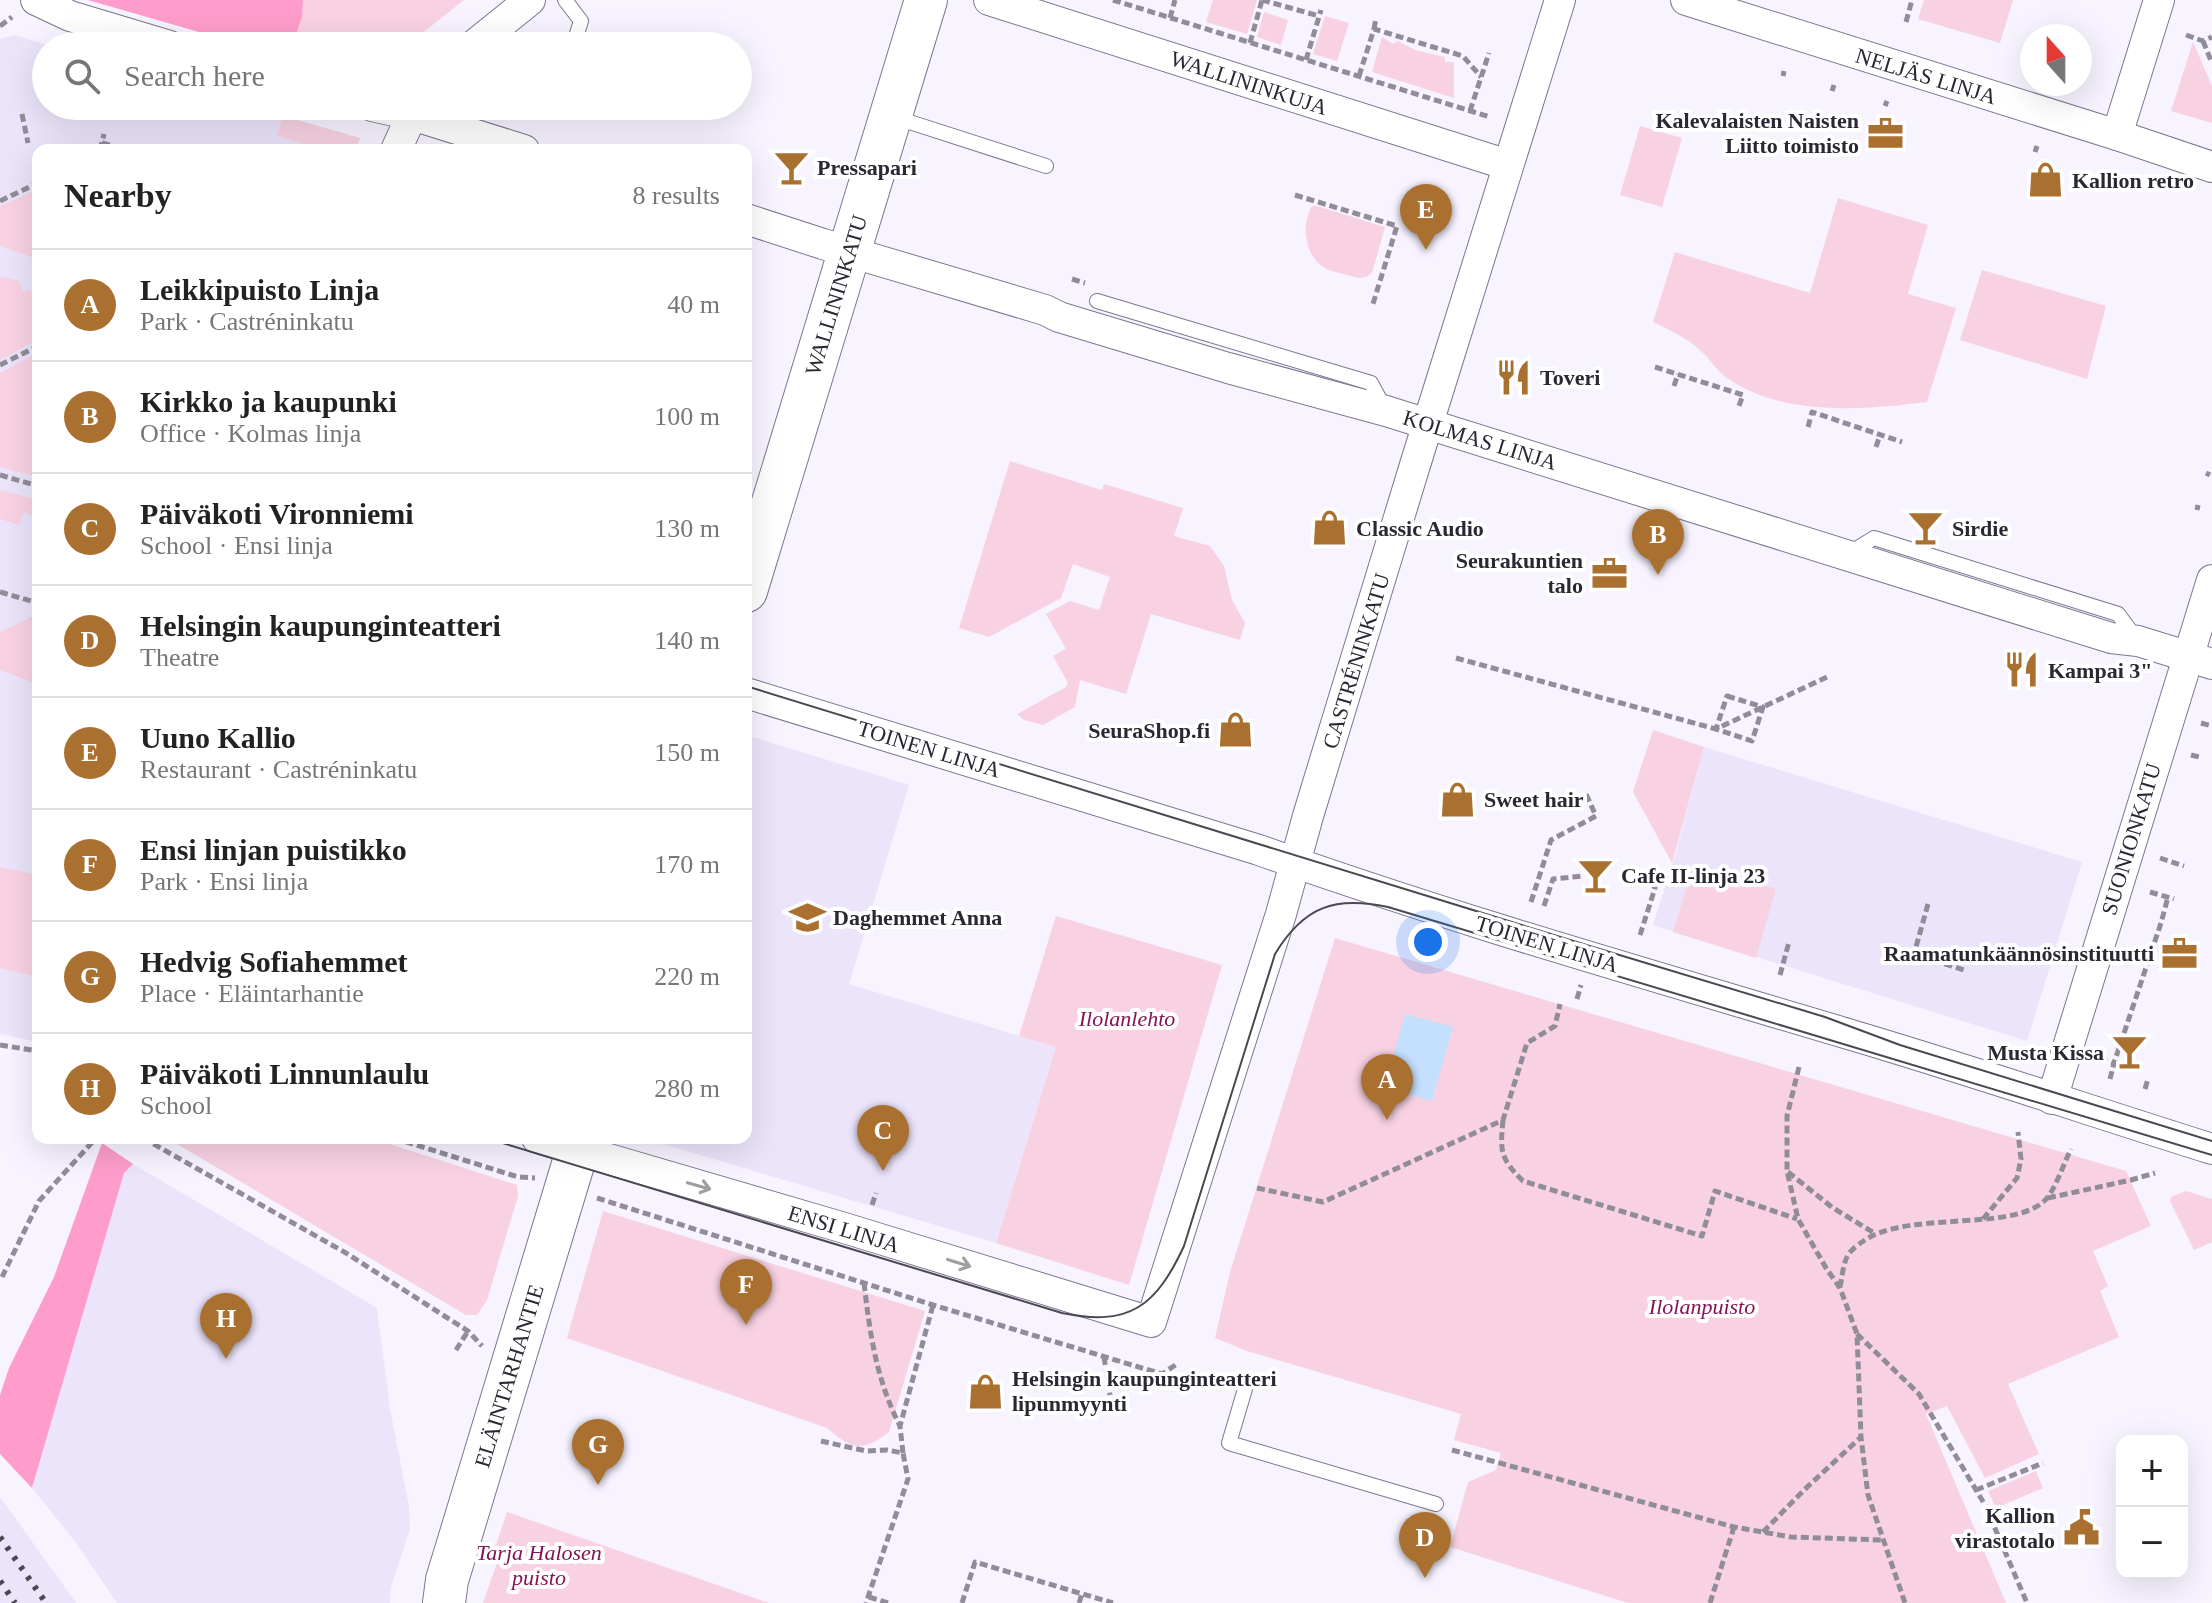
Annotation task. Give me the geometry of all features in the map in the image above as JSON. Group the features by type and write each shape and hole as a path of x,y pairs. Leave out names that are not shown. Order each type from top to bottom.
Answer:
{"main road":[{"name":"WALLININKATU","path":"752,571 926,0"},
{"name":"ELÄINTARHANTIE","path":"444,1603 447,1580 575,1159"}],"street":[{"path":"36,0 70,16 123,32"},
{"path":"490,32 530,0"},
{"name":"WALLININKUJA","path":"989,0 1508,165"},
{"name":"CASTRÉNINKATU","path":"1151,1322 1281,914 1428,424 1560,0"},
{"name":"NELJÄS LINJA","path":"1686,0 2212,167"},
{"path":"2117,135 2159,0"},
{"path":"399,144 410,120"},
{"path":"439,120 507,144"},
{"name":"KOLMAS LINJA","path":"752,221 1214,364 1386,411 2111,638 2138,641 2200,661"},
{"name":"SUONIONKATU","path":"2052,1099 2116,885 2200,661 2212,580"},
{"name":"TOINEN LINJA","path":"752,695 1245,845 1590,958 1852,1035 2212,1149"},
{"name":"ENSI LINJA","path":"548,1144 575,1159 841,1227 1151,1322"}],"lane":[{"path":"565,0 581,21 577,32"},
{"path":"890,116 1046,166"},
{"path":"1097,301 1371,383 1386,411"},
{"path":"1847,554 1874,538 1910,548 2118,614 2138,641"},
{"path":"1245,1389 1229,1443 1436,1504"}],"path":[{"path":"1113,0 1490,117"},
{"path":"1170,18 1175,0"},
{"path":"1250,43 1262,0 1320,13 1306,60"},
{"path":"1906,22 1912,0"},
{"path":"1359,76 1376,18"},
{"path":"1401,38 1405,27"},
{"path":"1374,29 1463,56 1481,77"},
{"path":"2186,35 2203,41 2212,37"},
{"path":"2203,41 2212,63"},
{"path":"1463,56 1466,46"},
{"path":"1470,111 1489,53"},
{"path":"22,114 28,143"},
{"path":"104,134 102,143 106,144"},
{"path":"0,201 32,186"},
{"path":"1295,195 1397,226 1372,307"},
{"path":"0,365 32,349"},
{"path":"1655,367 1743,395 1739,406"},
{"path":"1674,386 1678,374"},
{"path":"1808,427 1812,412 1902,442"},
{"path":"1876,447 1880,435"},
{"path":"0,475 32,484"},
{"path":"0,592 32,601"},
{"path":"1456,658 1752,741 1763,707"},
{"path":"1716,729 1827,677"},
{"path":"1716,729 1727,696 1763,707"},
{"path":"2201,723 2212,726"},
{"path":"2191,755 2199,757"},
{"path":"1531,902 1551,840 1596,816 1586,794"},
{"path":"2160,858 2184,866"},
{"path":"1640,935 1655,888 1647,874"},
{"path":"1544,906 1553,879 1582,876"},
{"path":"2110,1079 2171,898 2150,892"},
{"path":"1928,904 1914,954 1964,970"},
{"path":"1780,975 1789,942"},
{"path":"1560,1004 1555,1026 1527,1043 1503,1120 1501,1143 1505,1163 1523,1181 1702,1236 1715,1191 1798,1219"},
{"path":"0,1045 32,1050"},
{"path":"2100,1058 2114,1063"},
{"path":"1799,1067 1787,1116 1787,1171 1798,1219 1840,1288 1857,1334 1861,1437 1868,1495 1905,1603"},
{"path":"2145,1089 2148,1079"},
{"path":"1257,1188 1323,1202 1503,1120"},
{"path":"1983,1219 2017,1178 2021,1159 2018,1132"},
{"path":"2,1277 39,1201 91,1144"},
{"path":"154,1144 346,1253 468,1331 485,1349"},
{"path":"413,1144 518,1177 533,1178 575,1159 864,1283 1162,1374 1177,1364"},
{"path":"2047,1198 2071,1149"},
{"path":"1787,1171 1833,1208 1874,1234"},
{"path":"1840,1288 1847,1256 1874,1234 1901,1225 2011,1216 2035,1207 2047,1198 2155,1173"},
{"path":"864,1283 871,1343 886,1399 900,1426 908,1479 868,1600 888,1603"},
{"path":"900,1426 933,1305"},
{"path":"456,1350 468,1331"},
{"path":"1857,1334 1919,1394 1985,1505 2027,1603"},
{"path":"1104,1357 1110,1395"},
{"path":"1762,1533 1861,1437"},
{"path":"821,1441 866,1451 903,1453"},
{"path":"1452,1450 1762,1533 1883,1540"},
{"path":"1976,1490 2043,1463"},
{"path":"1710,1603 1734,1527"},
{"path":"962,1603 975,1562 1113,1603"},
{"path":"1079,1603 1082,1594"}],"shaded area":[{"path":"88,0 303,0 297,32 199,32"},
{"path":"14,35 32,40 32,120 296,120 360,138 358,144 32,144 32,1041 0,1034 0,39"},
{"path":"752,737 909,785 849,984 1056,1047 996,1243 663,1144 752,1144"},
{"path":"1704,747 2082,862 2027,1041 1653,925"},
{"path":"103,1144 133,1164 124,1173 32,1488 0,1454 0,1395 9,1368 54,1277"},
{"path":"133,1164 377,1308 410,1529 391,1587 390,1603 117,1603 74,1540 32,1488 124,1173"},
{"path":"0,1497 76,1603 0,1603"}],"green space":[{"path":"88,0 464,0 424,32 199,32"},
{"path":"1213,0 1257,0 1247,34 1206,22"},
{"path":"1924,0 2013,0 2000,43 1918,19"},
{"path":"1264,12 1288,20 1281,45 1257,37"},
{"path":"1325,16 1349,23 1337,61 1313,54"},
{"path":"1382,37 1393,44 1398,41 1415,50 1445,57 1445,62 1454,62 1454,98 1372,72"},
{"path":"2193,42 2212,86 2212,123 2171,111"},
{"path":"282,120 297,120 360,138 358,144 304,144 277,136"},
{"path":"1640,126 1682,138 1662,207 1620,195"},
{"path":"32,192 32,257 0,246 0,206"},
{"path":"1838,198 1928,225 1908,294 1956,308 1927,402 1824,408 1773,399 1749,391 1727,378 1696,346 1653,322 1675,252 1810,293"},
{"path":"1312,206 1385,227 1372,273 1362,278 1355,277 1329,270 1318,263 1306,239 1306,222"},
{"path":"1982,270 2106,306 2087,379 1960,340"},
{"path":"0,277 20,281 22,291 31,290 32,342 0,360"},
{"path":"32,356 32,475 0,467 0,373"},
{"path":"1010,461 1102,490 1104,484 1183,508 1174,536 1210,546 1224,566 1232,600 1245,623 1240,640 1151,614 1126,694 1080,680 1075,707 1043,725 1024,720 1017,714 1068,683 1053,656 1066,649 1046,614 1070,601 1099,610 1110,577 1073,564 1061,598 989,637 959,628"},
{"path":"0,490 32,498 32,515 23,512 19,525 0,519"},
{"path":"32,617 32,682 0,670 0,632"},
{"path":"1653,730 1704,747 1672,863 1633,792"},
{"path":"1694,863 1776,889 1756,958 1673,932"},
{"path":"0,867 32,874 32,976 0,968"},
{"name":"Ilolanlehto","path":"1056,916 1222,965 1129,1285 996,1243 1056,1047 1019,1036"},
{"name":"Ilolanpuisto","path":"1335,938 2126,1171 2151,1226 2093,1251 2108,1286 2100,1291 2119,1337 2008,1384 2039,1454 1985,1478 1947,1406 1926,1414 2006,1603 1628,1603 1450,1547 1468,1482 1496,1470 1501,1453 1454,1440 1461,1414 1247,1351 1215,1338 1230,1272"},
{"path":"177,1144 390,1144 517,1185 518,1196 487,1300 477,1315 466,1315"},
{"path":"2186,1191 2212,1199 2212,1242 2194,1250 2170,1201 2171,1197"},
{"path":"603,1211 925,1311 889,1432 864,1446 850,1444 827,1428 567,1338"},
{"path":"2036,1471 2043,1488 1996,1508 1988,1491"},
{"name":"Tarja Halosen puisto","path":"507,1512 769,1603 483,1603 500,1554 494,1551"}],"water":[{"path":"1405,1014 1453,1027 1432,1101 1384,1088"}],"tram line":[{"path":"752,688 1825,1017 1900,1045 2212,1141"},
{"path":"506,1144 1062,1313 1086,1317 1123,1314 1138,1307 1163,1284 1184,1246 1275,954 1297,925 1310,915 1322,908 1352,903 1388,907 2212,1155"}],"railway":[{"path":"0,1537 46,1603"},
{"path":"0,1581 15,1603"}],"place":[{"name":"Kalevalaisten Naisten Liitto toimisto","path":"1885,133"},
{"name":"Pressapari","path":"791,167"},
{"name":"Kallion retro","path":"2046,180"},
{"name":"Uuno Kallio","path":"1426,250"},
{"name":"Toveri","path":"1514,377"},
{"name":"Classic Audio","path":"1330,528"},
{"name":"Sirdie","path":"1926,528"},
{"name":"Seurakuntien talo","path":"1609,573"},
{"name":"Kirkko ja kaupunki","path":"1658,575"},
{"name":"Kampai 3\"","path":"2022,670"},
{"name":"SeuraShop.fi","path":"1236,730"},
{"name":"Sweet hair","path":"1458,799"},
{"name":"Cafe II-linja 23","path":"1595,875"},
{"name":"Daghemmet Anna","path":"807,917"},
{"name":"Raamatunkäännösinstituutti","path":"2180,953"},
{"name":"Musta Kissa","path":"2130,1052"},
{"name":"Leikkipuisto Linja","path":"1387,1120"},
{"name":"Päiväkoti Vironniemi","path":"883,1171"},
{"name":"Ensi linjan puistikko","path":"746,1325"},
{"name":"Päiväkoti Linnunlaulu","path":"226,1359"},
{"name":"Helsingin kaupunginteatteri lipunmyynti","path":"986,1391"},
{"name":"Hedvig Sofiahemmet","path":"598,1485"},
{"name":"Kallion virastotalo","path":"2081,1528"},
{"name":"Helsingin kaupunginteatteri","path":"1425,1578"}]}
